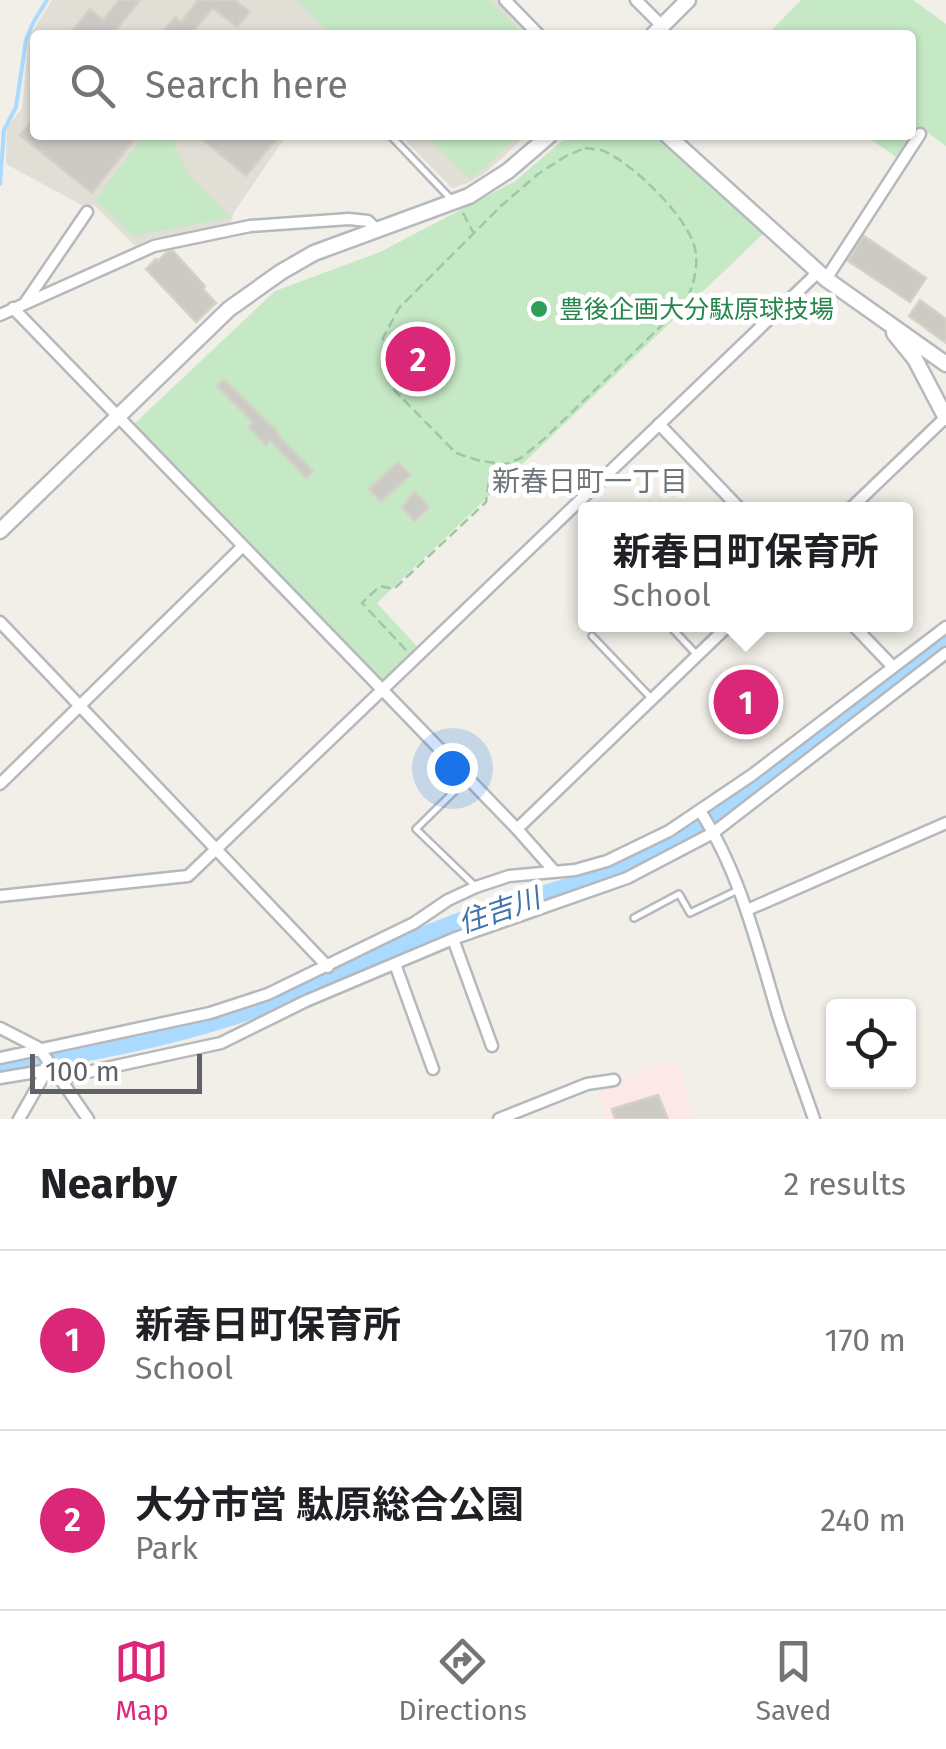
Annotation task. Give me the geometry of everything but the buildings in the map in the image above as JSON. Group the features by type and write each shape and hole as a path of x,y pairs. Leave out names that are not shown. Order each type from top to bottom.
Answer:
{"street":[{"path":"506,0 534,30"},
{"path":"636,0 657,30 688,0"},
{"path":"916,140 920,134"},
{"path":"0,530 229,310 281,272 314,253 459,208 544,140"},
{"path":"673,140 822,275 946,364"},
{"path":"0,896 188,876 798,292 822,275 916,140"},
{"path":"25,303 87,212"},
{"path":"0,316 154,246 250,226 349,220 368,221 378,232"},
{"path":"856,300 897,336 946,417 857,502"},
{"path":"14,308 517,828 555,872"},
{"path":"659,424 734,502"},
{"path":"0,784 242,546"},
{"path":"0,622 328,966"},
{"path":"0,1058 210,1013 268,994 328,966 476,887 510,876 575,870 607,861 701,812 946,627"},
{"path":"517,828 722,632"},
{"path":"860,632 894,667"},
{"path":"0,1078 221,1043 306,1001 453,939 627,878 712,830 946,653"},
{"path":"701,812 747,910 814,1119"},
{"path":"747,910 946,824"},
{"path":"453,939 492,1046"},
{"path":"395,964 434,1068"},
{"path":"0,1028 40,1048 88,1119"},
{"path":"18,1119 52,1070"},
{"path":"499,1119 587,1084 614,1080"}],"lane":[{"path":"395,140 459,208"},
{"path":"676,632 698,655"},
{"path":"592,636 652,699"},
{"path":"468,778 416,828 476,887"},
{"path":"634,918 679,894 690,914 738,890"}],"path":[{"path":"586,148 602,151 660,194 682,222 695,248 694,285 686,302 533,449 506,464 492,462 456,453 395,391 383,364 382,338 400,308 500,206 566,156 586,148"},
{"path":"459,208 474,233"},
{"path":"414,658 362,602 380,586 394,589 486,502 492,462"}],"shaded area":[{"path":"52,0 496,0 524,30 33,30"},
{"path":"29,37 30,140 284,140 234,212 230,224 150,239 135,246 94,205 85,207 6,164 7,128 22,108"},
{"path":"405,140 521,140 485,173 452,188"},
{"path":"678,1060 695,1119 606,1119 599,1094 602,1088 620,1084 626,1075"}],"green space":[{"path":"298,0 490,0 519,30 327,30"},
{"path":"801,0 913,0 946,24 946,146 919,126 916,130 916,30 772,30"},
{"path":"140,140 172,140 188,174 231,217 134,236 95,200"},
{"path":"432,140 514,140 470,180"},
{"path":"563,140 660,140 764,233 377,603 420,650 381,687 132,426 275,291 380,252 514,182"},
{"path":"872,140 909,140 896,157"}],"waterway":[{"path":"30,30 47,0"},
{"path":"0,184 4,130 16,107 30,30"},
{"name":"住吉川","path":"0,1067 132,1042 214,1021 279,999 467,920 635,862 734,804 946,642"}],"place":[{"name":"豊後企画大分駄原球技場","path":"539,309"},
{"name":"大分市営 駄原総合公園","path":"418,359"},
{"name":"新春日町保育所","path":"746,702"}],"district":[{"name":"新春日町一丁目","path":"590,481"}]}
